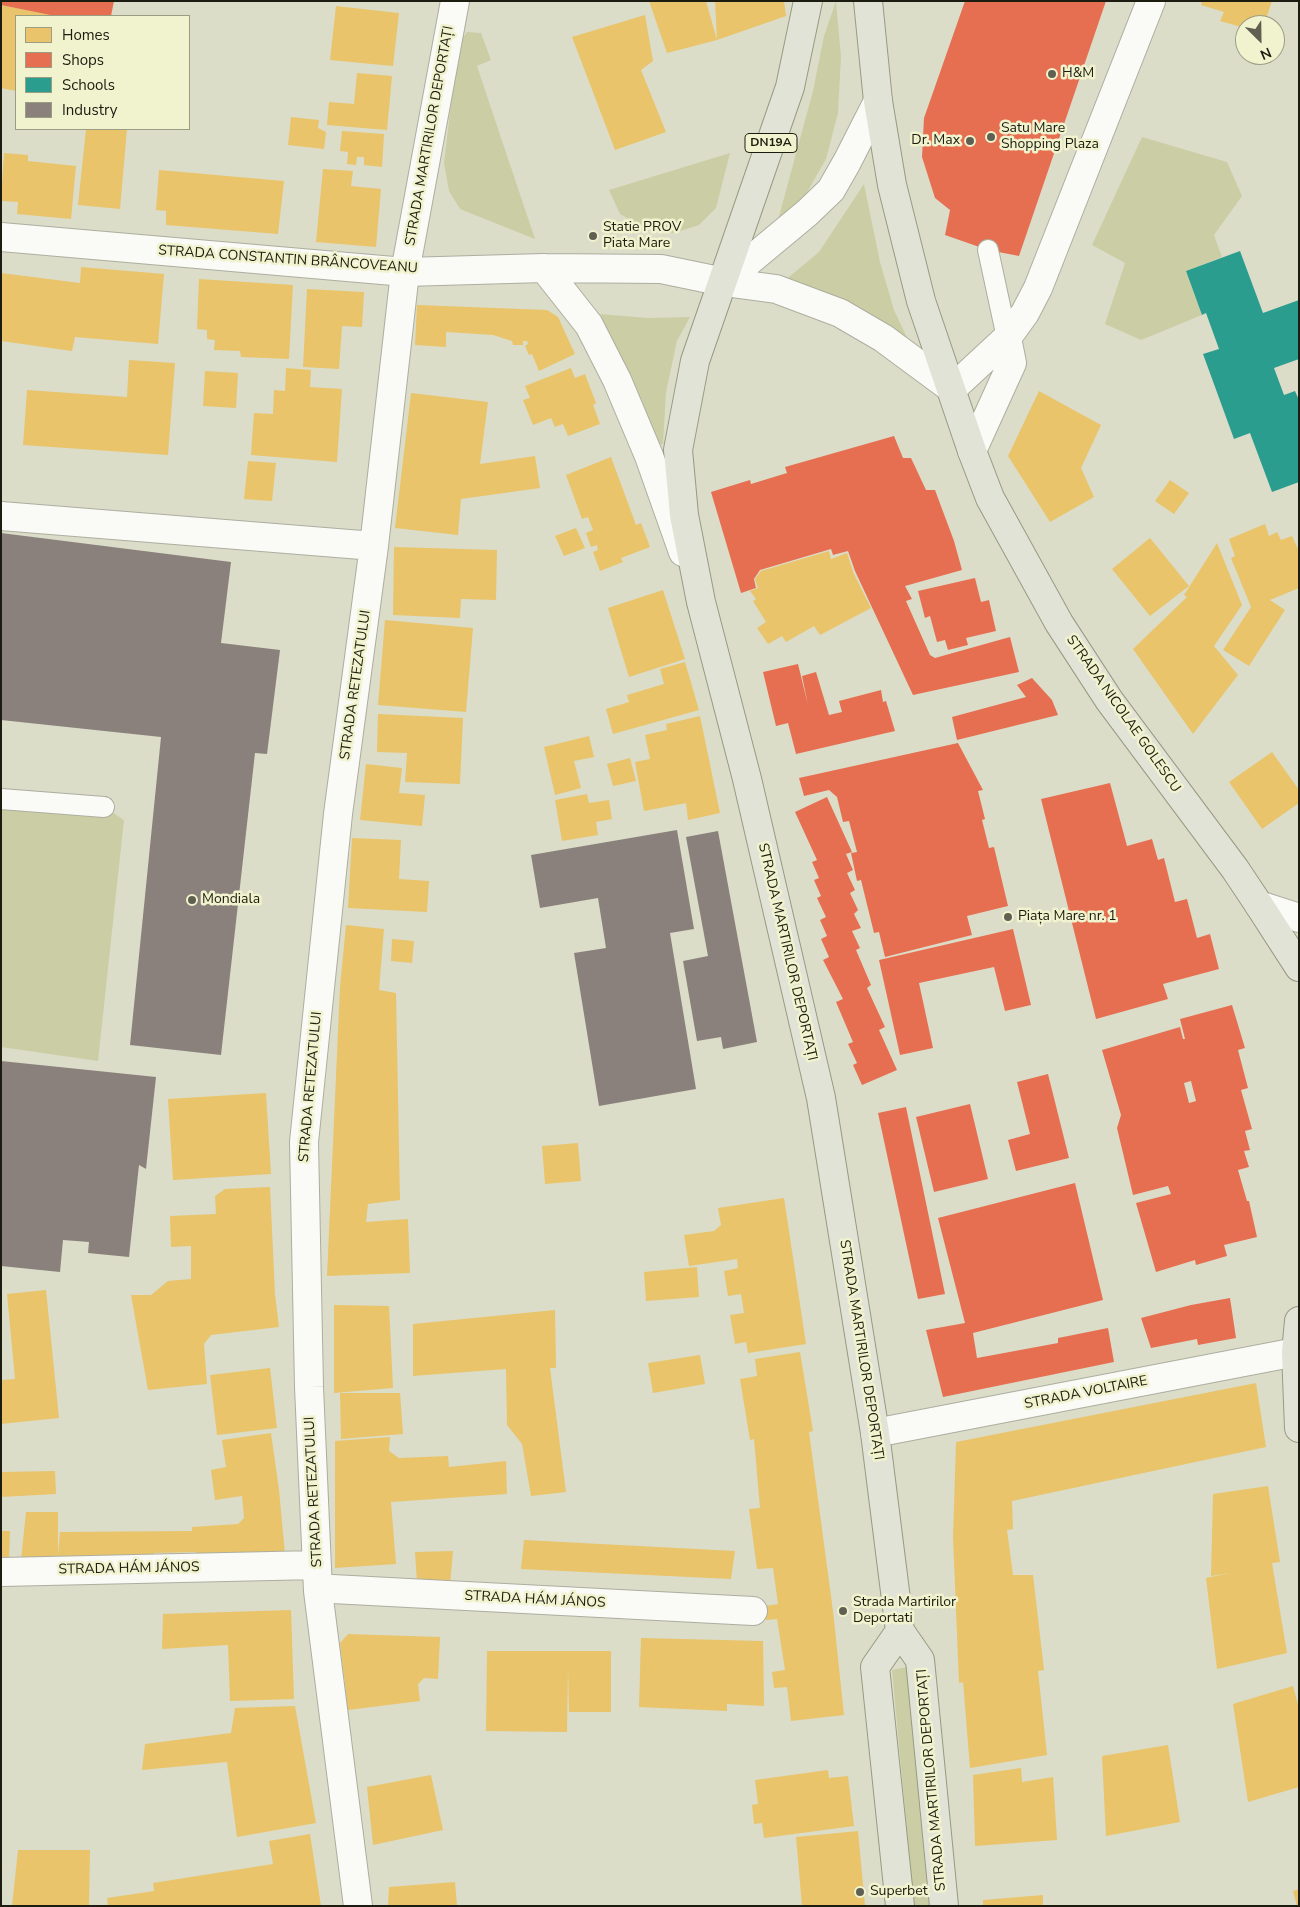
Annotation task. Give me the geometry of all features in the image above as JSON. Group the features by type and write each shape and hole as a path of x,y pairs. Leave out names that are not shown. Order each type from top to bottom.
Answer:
{"main road":[{"name":"DN19A","path":"724,282 790,87 808,1"},
{"name":"STRADA NICOLAE GOLESCU","path":"868,1 878,101 892,185 921,301 990,498 1059,623 1110,700 1260,905 1299,968"},
{"name":"STRADA MARTIRILOR DEPORTAȚI","path":"724,282 695,361 678,450 684,516 700,602 747,779 821,1098 875,1433 900,1631 920,1660 944,1906"},
{"path":"1299,1321 1296,1352 1299,1428"},
{"path":"900,1631 874,1667 900,1906"}],"street":[{"name":"STRADA MARTIRILOR DEPORTAȚI","path":"405,272 454,1"},
{"path":"724,282 776,289 840,313 883,338 952,389 1007,338 1025,312 1038,288 1151,1"},
{"path":"724,282 832,190 878,101"},
{"name":"STRADA CONSTANTIN BRÂNCOVEANU","path":"1,237 405,272 544,268 661,269 724,282"},
{"path":"544,268 589,325 617,380 649,456 700,602"},
{"name":"STRADA RETEZATULUI","path":"358,1906 318,1578 309,1387 304,1142 338,814 374,546 405,272"},
{"path":"972,451 1012,363 1007,338"},
{"path":"1,516 374,546"},
{"path":"1260,905 1299,918"},
{"name":"STRADA VOLTAIRE","path":"875,1433 1296,1352"},
{"name":"STRADA HÁM JÁNOS","path":"1,1572 318,1578 332,1589 753,1611"}],"lane":[{"path":"988,250 1007,338"},
{"path":"1,800 104,807"}],"green space":[{"path":"836,1 841,57 838,113 826,159 801,203 775,231 813,91 824,36"},
{"path":"467,32 481,33 491,60 477,66 535,239 460,209 449,191 444,163 458,44"},
{"path":"1142,137 1227,162 1242,196 1214,235 1222,257 1186,271 1202,315 1141,340 1105,324 1125,263 1092,245"},
{"path":"730,153 716,208 699,225 674,233 645,228 620,214 609,190"},
{"path":"864,184 880,262 894,310 916,357 783,282 819,252"},
{"path":"600,314 648,318 690,317 677,341 666,392 663,444 655,445 635,386"},
{"path":"1,799 104,807 124,820 98,1061 1,1047"},
{"path":"907,1667 929,1906 914,1906 892,1670"}],"building: Homes":[{"path":"649,1 706,1 717,40 667,53"},
{"path":"715,1 784,1 786,16 717,40"},
{"path":"1202,1 1272,1 1267,15 1235,15 1235,25 1220,21 1224,12 1201,5"},
{"path":"1,5 51,15 15,15 15,91 1,88"},
{"path":"336,6 399,13 393,66 330,60"},
{"path":"645,15 653,61 641,70 666,132 615,150 572,37"},
{"path":"357,73 392,76 387,130 327,125 329,102 354,104"},
{"path":"291,117 319,120 318,128 326,132 324,149 288,145"},
{"path":"86,130 127,130 120,209 78,205"},
{"path":"342,131 384,134 382,167 364,165 364,157 357,157 356,165 347,164 348,152 340,151"},
{"path":"4,153 28,155 28,161 76,166 71,219 17,214 18,202 1,201"},
{"path":"323,169 353,171 351,186 381,189 376,247 316,242"},
{"path":"159,170 284,181 278,234 166,225 166,211 156,210"},
{"path":"81,267 164,274 158,344 75,337 72,351 1,341 1,273 80,283"},
{"path":"199,279 293,285 289,359 241,357 240,351 214,350 215,340 207,339 207,330 197,329"},
{"path":"307,289 364,292 362,327 342,326 339,369 303,367"},
{"path":"417,305 547,310 558,317 575,354 539,371 532,354 529,355 525,346 528,344 527,341 523,341 523,345 513,345 512,341 493,335 446,332 446,347 415,345"},
{"path":"129,360 175,363 168,455 23,445 27,390 127,397"},
{"path":"286,368 311,370 310,387 342,389 337,462 251,455 254,413 273,414 274,390 285,391"},
{"path":"571,368 575,378 585,374 596,403 593,405 600,424 568,436 563,424 555,427 551,418 533,425 523,400 530,398 525,386"},
{"path":"205,371 238,373 236,408 203,406"},
{"path":"1039,391 1101,425 1081,468 1094,497 1050,522 1008,456"},
{"path":"411,393 488,402 480,464 535,456 540,488 461,499 458,535 395,528"},
{"path":"611,457 636,525 641,523 650,547 621,558 623,562 600,571 593,552 598,550 597,545 591,547 586,533 593,530 588,517 582,519 566,475"},
{"path":"248,461 276,463 272,501 244,499"},
{"path":"1170,480 1189,493 1174,514 1155,501"},
{"path":"1265,524 1269,536 1277,532 1281,540 1292,536 1299,551 1299,588 1270,600 1285,610 1249,666 1223,650 1251,607 1231,558 1235,556 1229,539"},
{"path":"576,528 585,548 564,556 555,536"},
{"path":"1150,538 1189,586 1150,616 1112,569"},
{"path":"1217,543 1242,605 1214,646 1238,675 1193,734 1133,649 1187,597 1184,595"},
{"path":"394,547 497,550 496,600 461,599 460,618 393,615"},
{"path":"829,551 831,559 847,553 854,574 871,608 820,635 814,626 786,642 782,636 768,644 757,628 766,622 753,601 756,599 750,591 758,588 755,579 761,571"},
{"path":"663,590 685,659 629,677 608,608"},
{"path":"385,620 473,628 466,712 378,705"},
{"path":"685,662 699,710 613,734 606,709 629,702 627,695 664,684 660,669"},
{"path":"378,714 463,718 460,784 405,782 407,753 377,752"},
{"path":"700,716 720,813 688,820 686,803 644,811 635,762 650,759 645,735 667,730 666,724"},
{"path":"589,736 594,757 574,761 581,788 555,795 544,747"},
{"path":"1272,752 1299,790 1299,803 1262,829 1229,782"},
{"path":"630,758 636,781 613,786 607,764"},
{"path":"366,764 402,768 399,793 425,795 422,826 360,820"},
{"path":"587,794 589,803 609,800 612,819 596,822 598,835 562,841 555,800"},
{"path":"352,838 401,840 399,879 429,881 427,912 348,908"},
{"path":"346,925 384,929 379,990 396,993 400,1200 368,1204 366,1222 408,1219 410,1273 327,1276 340,987"},
{"path":"392,939 414,941 412,963 391,961"},
{"path":"266,1093 271,1174 173,1180 168,1099"},
{"path":"578,1143 581,1181 545,1184 542,1146"},
{"path":"270,1187 275,1294 279,1327 211,1335 204,1344 207,1384 148,1390 131,1295 151,1295 168,1281 191,1279 191,1246 171,1247 170,1216 216,1214 215,1196 225,1189"},
{"path":"784,1198 806,1344 748,1353 746,1342 735,1344 730,1315 744,1313 741,1294 728,1296 724,1271 738,1268 737,1259 689,1266 684,1235 714,1231 721,1225 718,1208"},
{"path":"697,1267 699,1297 646,1301 644,1272"},
{"path":"46,1290 59,1418 1,1424 1,1380 15,1379 7,1294"},
{"path":"334,1305 389,1306 393,1388 334,1393"},
{"path":"555,1310 556,1368 550,1368 566,1492 531,1496 522,1444 507,1425 506,1369 413,1376 413,1324"},
{"path":"800,1352 813,1431 809,1432 833,1611 844,1715 791,1721 787,1687 774,1688 772,1672 785,1670 777,1619 766,1620 765,1606 778,1604 773,1568 757,1569 749,1509 760,1508 754,1439 750,1440 740,1379 757,1376 755,1359"},
{"path":"700,1355 705,1384 653,1393 648,1363"},
{"path":"270,1368 277,1428 217,1435 210,1375"},
{"path":"1256,1383 1266,1447 1012,1501 1013,1529 1007,1530 1013,1575 1033,1575 1044,1670 1038,1671 1047,1755 970,1768 963,1682 959,1683 953,1537 956,1442"},
{"path":"340,1393 400,1393 403,1434 341,1439"},
{"path":"271,1433 285,1554 197,1556 196,1552 154,1553 154,1558 21,1560 26,1512 58,1512 58,1555 60,1532 192,1531 192,1527 238,1524 244,1518 242,1496 215,1500 211,1470 226,1467 222,1440"},
{"path":"390,1437 389,1451 399,1458 448,1456 449,1467 506,1461 507,1494 391,1502 396,1564 335,1568 335,1441"},
{"path":"55,1471 56,1494 1,1497 1,1472"},
{"path":"1268,1486 1280,1562 1272,1563 1287,1653 1217,1669 1206,1578 1229,1573 1211,1576 1213,1494"},
{"path":"1,1531 10,1531 9,1560 1,1560"},
{"path":"524,1540 735,1551 731,1579 521,1569"},
{"path":"453,1551 450,1584 417,1582 415,1552"},
{"path":"291,1610 294,1699 230,1701 228,1645 162,1649 163,1614"},
{"path":"348,1634 440,1637 438,1679 424,1678 418,1684 420,1701 348,1710 340,1643"},
{"path":"641,1638 763,1641 764,1706 727,1704 727,1711 639,1707"},
{"path":"487,1651 611,1651 611,1712 569,1712 568,1668 567,1732 486,1731"},
{"path":"1293,1686 1299,1708 1299,1787 1248,1802 1233,1704"},
{"path":"295,1706 316,1823 237,1837 227,1762 142,1770 145,1744 231,1733 235,1708"},
{"path":"1168,1745 1180,1822 1106,1836 1102,1756"},
{"path":"1021,1768 1022,1782 1053,1777 1057,1840 975,1846 973,1775"},
{"path":"828,1770 829,1778 848,1776 854,1826 764,1838 762,1823 754,1824 752,1805 758,1804 755,1780"},
{"path":"431,1775 443,1830 373,1845 367,1787"},
{"path":"858,1831 865,1906 802,1906 796,1837"},
{"path":"310,1834 321,1906 108,1906 107,1898 154,1891 153,1883 273,1864 269,1841"},
{"path":"18,1850 90,1850 89,1906 12,1906"},
{"path":"455,1882 457,1906 388,1906 389,1887"},
{"path":"1299,1889 1299,1906 1297,1906 1293,1891"},
{"path":"1043,1895 1043,1906 983,1906 983,1900"}],"building: Shops":[{"path":"1,1 114,1 111,15 50,15 1,5"},
{"name":"Satu Mare Shopping Plaza","path":"965,1 1106,1 1019,256 988,250 945,235 950,210 935,198 922,157 924,118"},
{"path":"894,436 903,458 911,458 926,490 935,490 954,541 962,570 905,586 912,599 906,601 930,655 935,658 1010,637 1019,672 913,695 855,571 848,551 833,555 831,549 760,570 754,579 756,588 741,593 711,492 750,480 751,484 787,473 785,467"},
{"path":"975,578 981,602 989,600 996,631 966,638 968,645 948,650 945,640 937,642 930,616 925,618 918,591"},
{"path":"798,664 808,705 802,676 816,672 829,715 842,712 839,701 881,690 883,702 886,701 895,731 796,754 788,723 776,726 763,672"},
{"path":"1032,678 1052,700 1058,715 957,740 952,717 1026,697 1017,685"},
{"path":"958,743 983,790 978,791 985,819 982,820 989,848 994,847 1008,906 967,916 972,935 885,957 879,932 874,933 861,880 857,881 851,853 857,852 849,821 843,822 837,797 829,790 804,796 799,778"},
{"path":"1110,783 1127,846 1152,839 1158,860 1164,858 1175,902 1187,899 1197,938 1210,934 1219,969 1163,984 1168,999 1096,1019 1041,799"},
{"path":"827,797 852,852 846,854 853,870 847,873 855,890 850,893 858,910 854,914 861,928 852,931 860,948 856,950 871,985 867,988 885,1027 879,1030 897,1070 862,1085 853,1065 857,1063 848,1044 853,1042 836,1002 843,999 823,960 829,957 821,939 827,936 820,920 826,917 817,898 821,896 814,880 819,878 812,862 817,860 795,812"},
{"path":"1013,929 1031,1005 1005,1011 994,967 919,983 933,1048 900,1055 879,960"},
{"path":"1232,1005 1245,1048 1238,1050 1248,1088 1241,1090 1252,1129 1245,1131 1250,1150 1244,1151 1249,1167 1238,1170 1247,1201 1249,1201 1257,1237 1224,1245 1227,1256 1196,1265 1195,1260 1156,1272 1136,1203 1171,1194 1168,1186 1133,1195 1117,1128 1121,1115 1102,1050 1180,1027 1183,1039 1185,1039 1180,1019","holes":["1191,1081 1196,1101 1189,1103 1184,1083"]},
{"path":"1048,1074 1069,1158 1016,1171 1008,1140 1030,1134 1017,1082"},
{"path":"970,1104 988,1179 934,1192 916,1117"},
{"path":"906,1107 945,1294 918,1299 878,1113"},
{"path":"1075,1183 1103,1300 973,1333 977,1358 1058,1343 1058,1338 1108,1328 1114,1362 943,1397 926,1330 965,1323 938,1218"},
{"path":"1230,1298 1236,1338 1198,1345 1197,1339 1151,1348 1141,1318 1191,1305"}],"building: Schools":[{"path":"1240,251 1263,313 1299,300 1299,359 1274,368 1284,395 1295,391 1299,400 1299,482 1272,492 1250,433 1234,439 1203,354 1219,349 1206,313 1202,315 1186,271"}],"building: Industry":[{"name":"Mondiala","path":"1,533 231,562 221,643 280,650 267,754 255,753 221,1055 130,1045 161,737 1,720"},
{"path":"677,830 694,929 670,933 696,1089 599,1106 574,953 606,948 598,898 540,908 531,855"},
{"path":"718,831 757,1042 723,1049 721,1037 697,1041 683,961 708,956 686,837"},
{"path":"1,1061 156,1077 146,1169 139,1165 129,1257 88,1253 89,1242 63,1240 60,1272 1,1266"}],"place":[{"name":"H&M","path":"1052,74"},
{"name":"Satu Mare Shopping Plaza","path":"991,137"},
{"name":"Dr. Max","path":"970,141"},
{"name":"Statie PROV Piata Mare","path":"593,236"},
{"name":"Mondiala","path":"192,900"},
{"name":"Piața Mare nr. 1","path":"1008,917"},
{"name":"Strada Martirilor Deportati","path":"843,1611"},
{"name":"Superbet","path":"860,1892"}]}
